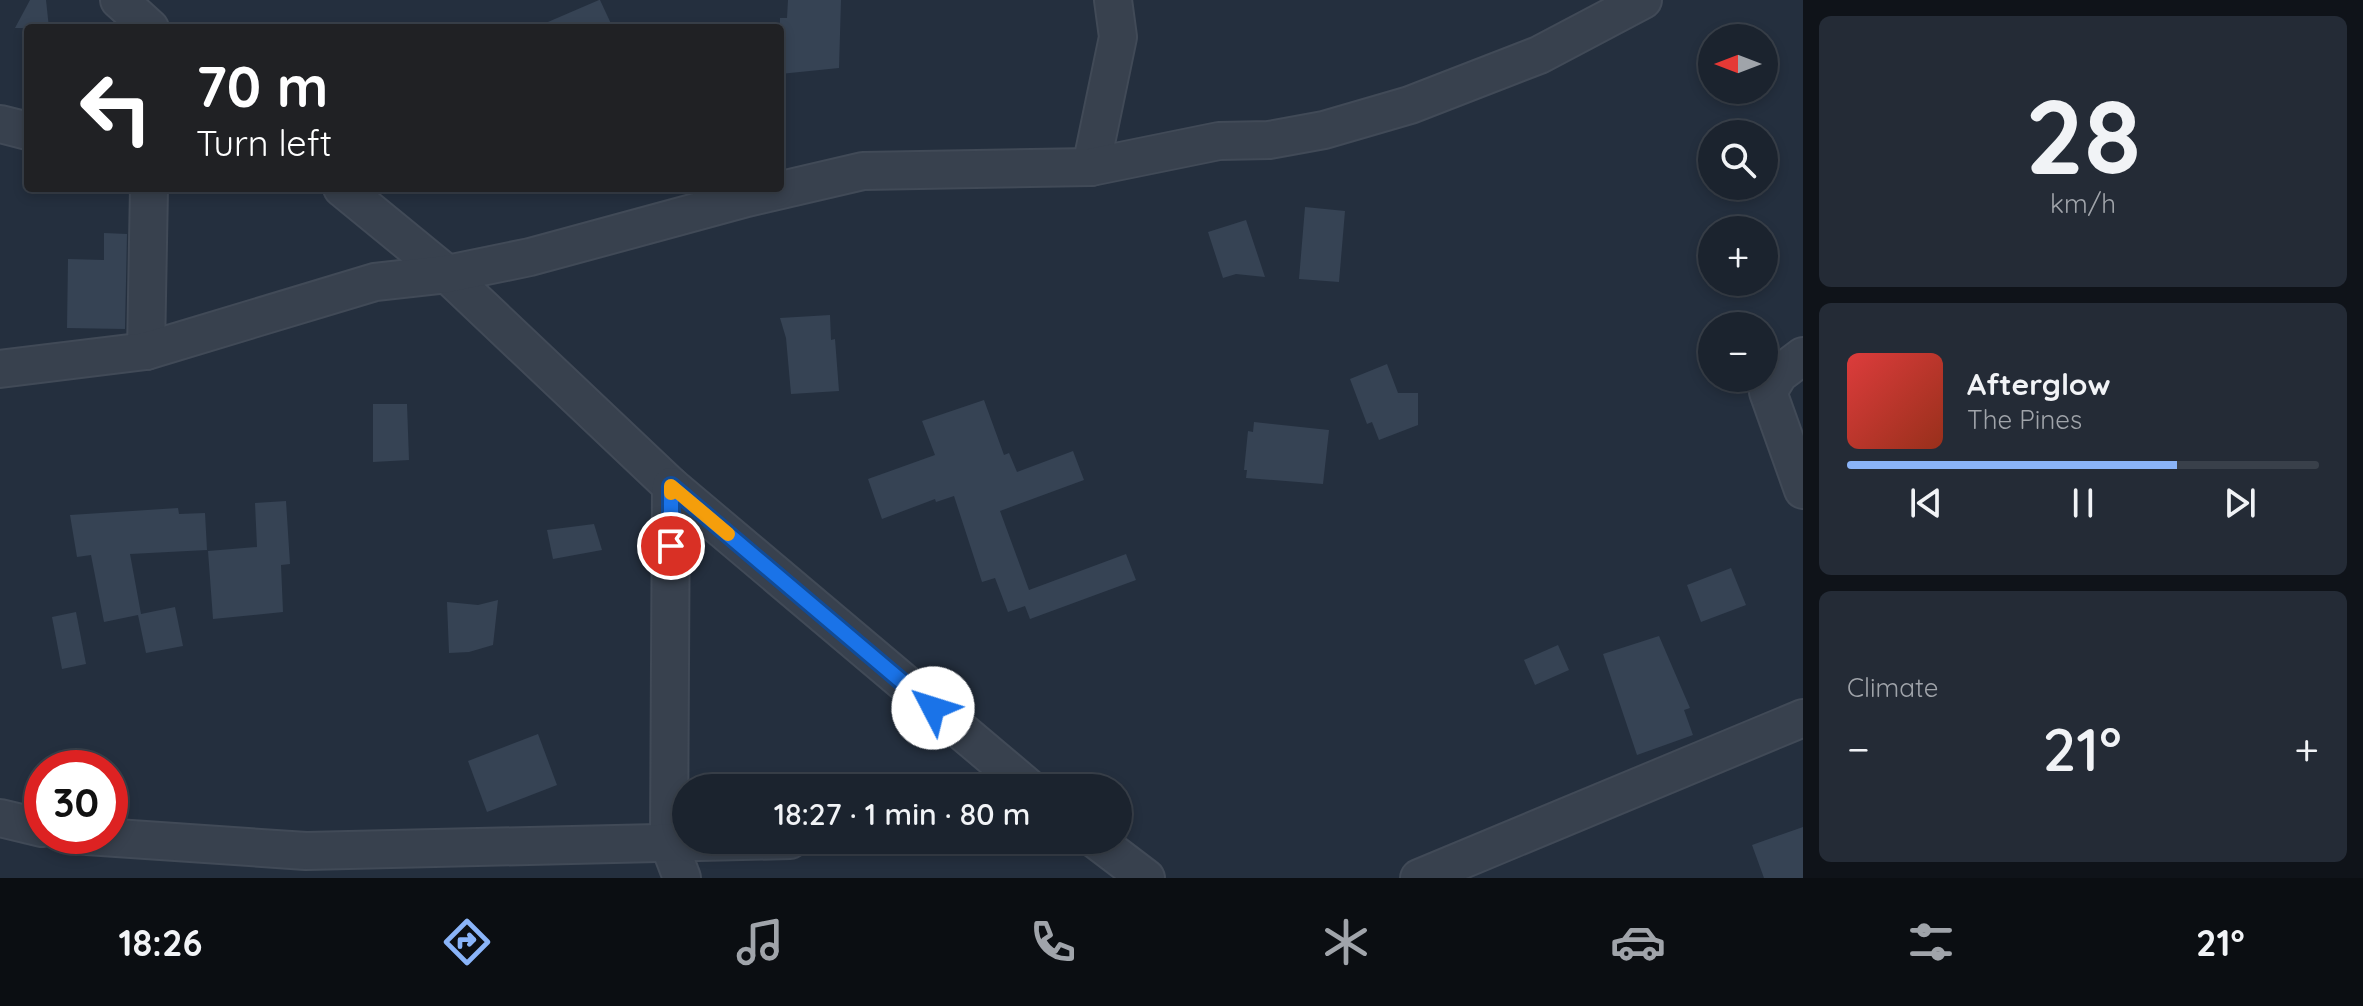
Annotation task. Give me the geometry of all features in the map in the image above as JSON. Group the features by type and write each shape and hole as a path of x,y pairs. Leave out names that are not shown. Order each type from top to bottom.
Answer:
{"street":[{"path":"119,0 146,24"},
{"path":"1091,167 1118,37 1113,0"},
{"path":"784,189 863,171 1091,167 1219,141 1269,140 1324,130 1410,105 1539,55 1643,0"},
{"path":"0,124 24,130"},
{"path":"146,351 149,192"},
{"path":"347,192 447,274 671,486 1012,774"},
{"path":"0,369 146,351 375,282 447,274 530,257 773,192"},
{"path":"1803,356 1779,374 1768,392 1803,490"},
{"path":"671,486 669,844 682,878"},
{"path":"1419,878 1803,718"},
{"path":"0,818 24,824"},
{"path":"128,839 306,851 672,844"},
{"path":"306,851 336,878"},
{"path":"1114,854 1146,878"}],"building":[{"path":"30,0 46,0 49,24 24,24 24,28 15,28"},
{"path":"599,0 611,24 543,24"},
{"path":"788,0 841,0 839,68 784,74 784,24 780,24 780,18 787,18"},
{"path":"1305,207 1345,211 1339,282 1299,279"},
{"path":"1246,220 1265,277 1236,274 1223,278 1208,232"},
{"path":"104,233 127,234 125,329 67,328 68,259 104,260"},
{"path":"830,315 839,391 791,394 786,338 780,318"},
{"path":"1387,364 1398,393 1418,393 1418,425 1379,440 1372,422 1367,424 1350,379"},
{"path":"984,400 1004,455 1009,453 1017,472 1073,451 1084,480 1000,511 1029,590 1126,554 1136,580 1030,619 1025,606 1008,612 995,578 982,582 954,496 936,502 935,499 882,519 868,479 935,455 922,421"},
{"path":"373,404 407,404 409,460 373,462"},
{"path":"1254,422 1329,430 1323,484 1246,478 1248,431 1253,432"},
{"path":"286,501 290,564 281,565 283,612 213,619 208,551 257,547 255,503"},
{"path":"178,508 179,514 205,513 207,550 130,554 141,614 175,607 183,646 146,653 138,615 104,622 91,555 77,557 70,515"},
{"path":"594,524 602,550 553,559 547,530"},
{"path":"1731,568 1746,605 1701,622 1687,585"},
{"path":"498,600 493,645 469,652 449,653 447,602 478,605"},
{"path":"76,612 86,664 62,669 52,617"},
{"path":"1659,636 1690,708 1684,710 1693,735 1637,755 1603,654"},
{"path":"1558,645 1569,670 1535,685 1524,660"},
{"path":"538,734 557,785 487,812 468,761"},
{"path":"1803,827 1803,878 1764,878 1752,845"}],"slow traffic":[{"path":"671,493 671,486 728,534"}],"route":[{"path":"671,546 671,486 933,708"}]}
